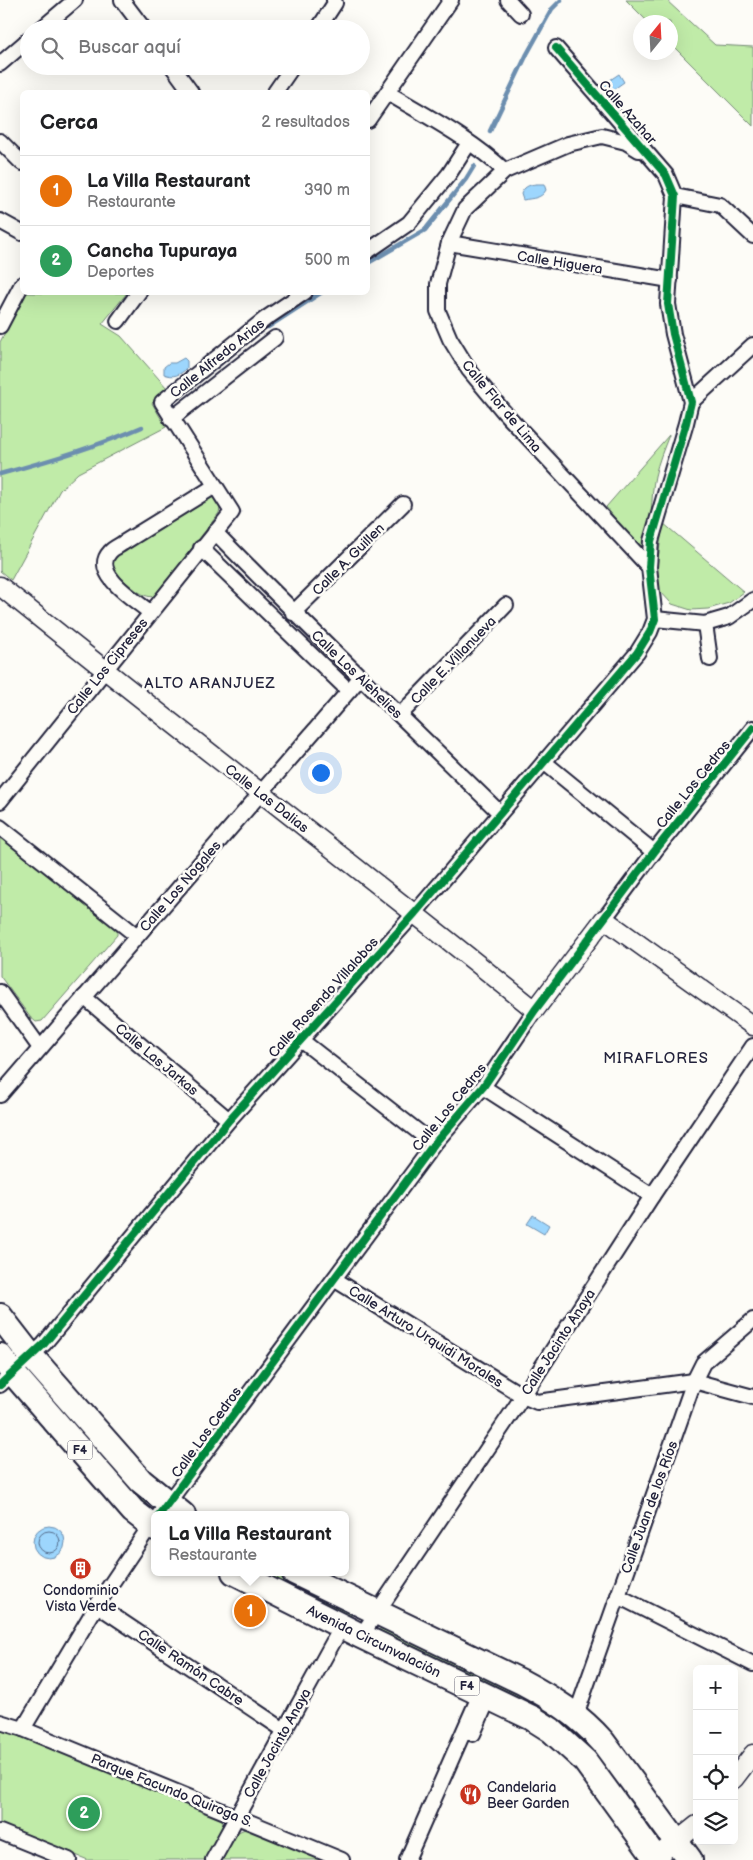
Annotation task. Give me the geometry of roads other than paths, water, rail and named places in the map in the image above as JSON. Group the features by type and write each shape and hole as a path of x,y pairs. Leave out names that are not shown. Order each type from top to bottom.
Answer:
{"highway":[{"name":"F4","path":"0,1316 31,1356 141,1481 158,1511"},
{"name":"F4","path":"4,1371 133,1511 151,1515"},
{"name":"Avenida Circunvalación","path":"242,1576 351,1631 485,1694 532,1718 550,1730 585,1761 654,1859"},
{"name":"Avenida Circunvalación","path":"302,1576 550,1696 588,1724 684,1851"}],"street":[{"path":"52,20 75,0"},
{"path":"122,0 137,20"},
{"path":"324,20 335,3 334,0"},
{"path":"370,117 451,0"},
{"path":"508,0 522,14"},
{"path":"0,64 20,47"},
{"name":"Calle Azahar","path":"556,48 666,175 675,196"},
{"path":"179,75 190,90"},
{"path":"276,90 287,75"},
{"path":"388,93 469,142 505,171 568,144 602,136 626,142 649,155"},
{"path":"0,142 20,161"},
{"path":"370,250 409,223 449,174 469,142"},
{"name":"Calle Flor de Lima","path":"505,171 465,209 449,243 438,284 438,311 450,339 469,370 504,412 649,567"},
{"path":"753,236 720,205 675,196 668,304 672,334 691,402 651,541 649,567 655,619 705,624 729,617 753,600"},
{"path":"0,221 20,232"},
{"name":"Calle Higuera","path":"449,243 670,280"},
{"path":"0,326 20,288"},
{"path":"118,321 137,295"},
{"name":"Calle Alfredo Arias","path":"232,512 171,419 162,402 265,319 301,295"},
{"path":"171,419 275,338"},
{"path":"691,402 753,345"},
{"path":"150,612 110,579 105,571 106,557 110,551 215,486"},
{"name":"Calle A. Guillen","path":"294,613 403,504"},
{"name":"Calle Los Cipreses","path":"0,801 201,548 232,512"},
{"name":"Calle Los Alehelies","path":"215,532 294,613 500,813"},
{"path":"201,548 349,691"},
{"name":"Calle Las Dalias","path":"0,586 535,1010"},
{"name":"Calle E. Villanueva","path":"400,715 506,605"},
{"name":"Calle Rosendo Villalobos","path":"4,1371 31,1356 44,1344 229,1120 415,913 637,653 650,632 655,619"},
{"path":"705,624 710,659"},
{"name":"Calle Los Nogales","path":"0,1095 360,678"},
{"name":"Calle Los Cedros","path":"167,1511 434,1144 483,1087 535,1010 654,852 753,728"},
{"path":"544,762 654,852"},
{"path":"0,827 136,936"},
{"path":"604,919 753,1026"},
{"path":"0,992 40,1048"},
{"name":"Calle Las Jarkas","path":"84,998 229,1120"},
{"path":"301,1040 434,1144"},
{"name":"Calle Jacinto Anaya","path":"213,1860 284,1730 351,1631 376,1612 523,1396 652,1196 753,1046"},
{"path":"483,1087 652,1196"},
{"name":"Calle Arturo Urquidi Morales","path":"334,1279 523,1396 537,1402 694,1381 753,1397"},
{"name":"Calle Juan de los Ríos","path":"576,1715 694,1381 703,1363 753,1320"},
{"name":"Calle Los Cedros","path":"23,1729 97,1605 151,1533"},
{"path":"618,1596 753,1664"},
{"name":"Calle Ramón Cabre","path":"97,1605 284,1730"},
{"path":"407,1860 485,1694"},
{"path":"416,1860 485,1694"},
{"name":"Parque Facundo Quiroga S.","path":"0,1722 23,1729 342,1860"},
{"path":"738,1774 753,1754"},
{"path":"0,1832 69,1860"},
{"path":"654,1859 684,1851 693,1833"}],"water":[{"path":"619,74 624,82 610,92 604,84"},
{"path":"536,184 544,184 546,190 544,193 536,198 523,200 521,194 523,190"},
{"path":"184,358 187,361 187,368 174,376 164,374 164,367 169,363 175,363"},
{"path":"533,1215 549,1225 544,1234 527,1224"},
{"path":"49,1526 60,1531 65,1542 60,1553 49,1558 38,1553 33,1542 38,1531"}],"waterway":[{"path":"490,131 527,54 552,9 561,0"},
{"path":"370,262 425,230 466,179 474,166"},
{"path":"268,327 317,295"},
{"path":"0,474 72,453 142,427"}],"place":[{"name":"Condominio Vista Verde","path":"81,1568"},
{"name":"La Villa Restaurant","path":"250,1611"},
{"name":"Candelaria Beer Garden","path":"471,1795"},
{"name":"Cancha Tupuraya","path":"84,1813"}],"district":[{"name":"ALTO ARANJUEZ","path":"210,683"},
{"name":"MIRAFLORES","path":"656,1058"}]}
